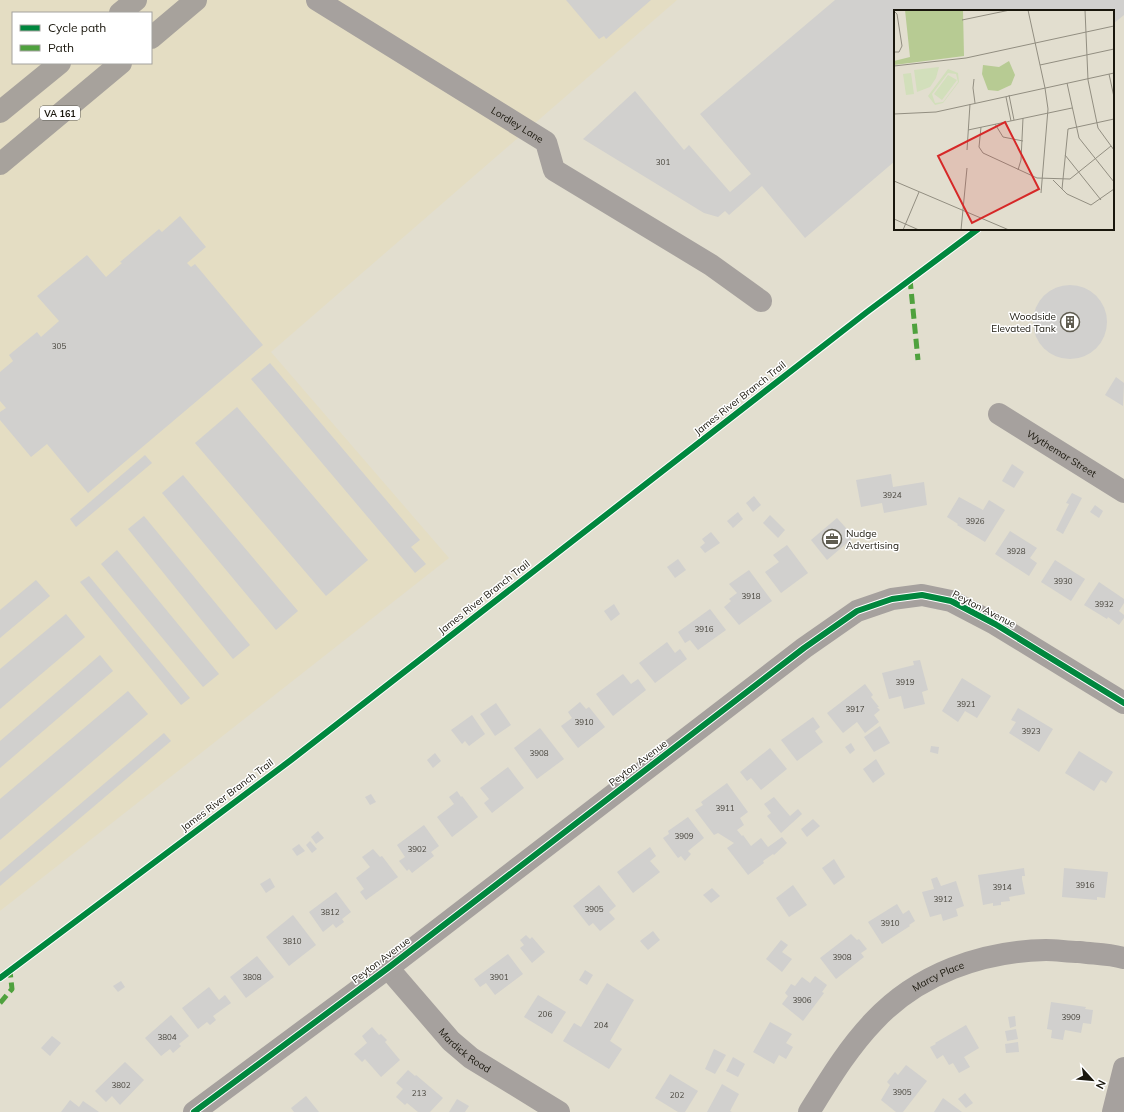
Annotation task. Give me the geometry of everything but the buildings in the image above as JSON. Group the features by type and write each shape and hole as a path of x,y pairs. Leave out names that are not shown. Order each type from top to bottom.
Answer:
{"main road":[{"path":"121,12 136,0"},
{"path":"152,37 196,0"},
{"path":"0,112 59,64"},
{"name":"VA 161","path":"0,164 120,64"}],"street":[{"name":"Lordley Lane","path":"317,0 546,142 554,170 711,265 762,301"},
{"name":"Wythemar Street","path":"999,414 1124,492"},
{"name":"Peyton Avenue","path":"194,1112 388,968 804,648 857,611 892,599 922,595 951,601 996,624 1124,703"},
{"name":"Marcy Place","path":"810,1112 846,1054 874,1020 897,1000 927,980 961,964 994,955 1046,950 1124,958"},
{"name":"Mardick Road","path":"388,968 451,1041 471,1058 558,1112"},
{"path":"1113,1112 1124,1068"}],"shaded area":[{"path":"0,0 677,0 271,352 449,558 0,911"}],"marked path":[{"path":"910,279 918,360"},
{"path":"0,1003 12,989 10,971"}],"cycle path":[{"name":"James River Branch Trail","path":"0,978 291,760 867,312 977,230"},
{"path":"194,1112 388,968 804,648 857,611 892,599 922,595 951,601 995,624 1124,703"}],"place":[{"name":"Woodside Elevated Tank","path":"1070,322"},
{"name":"Nudge Advertising","path":"832,539"}]}
